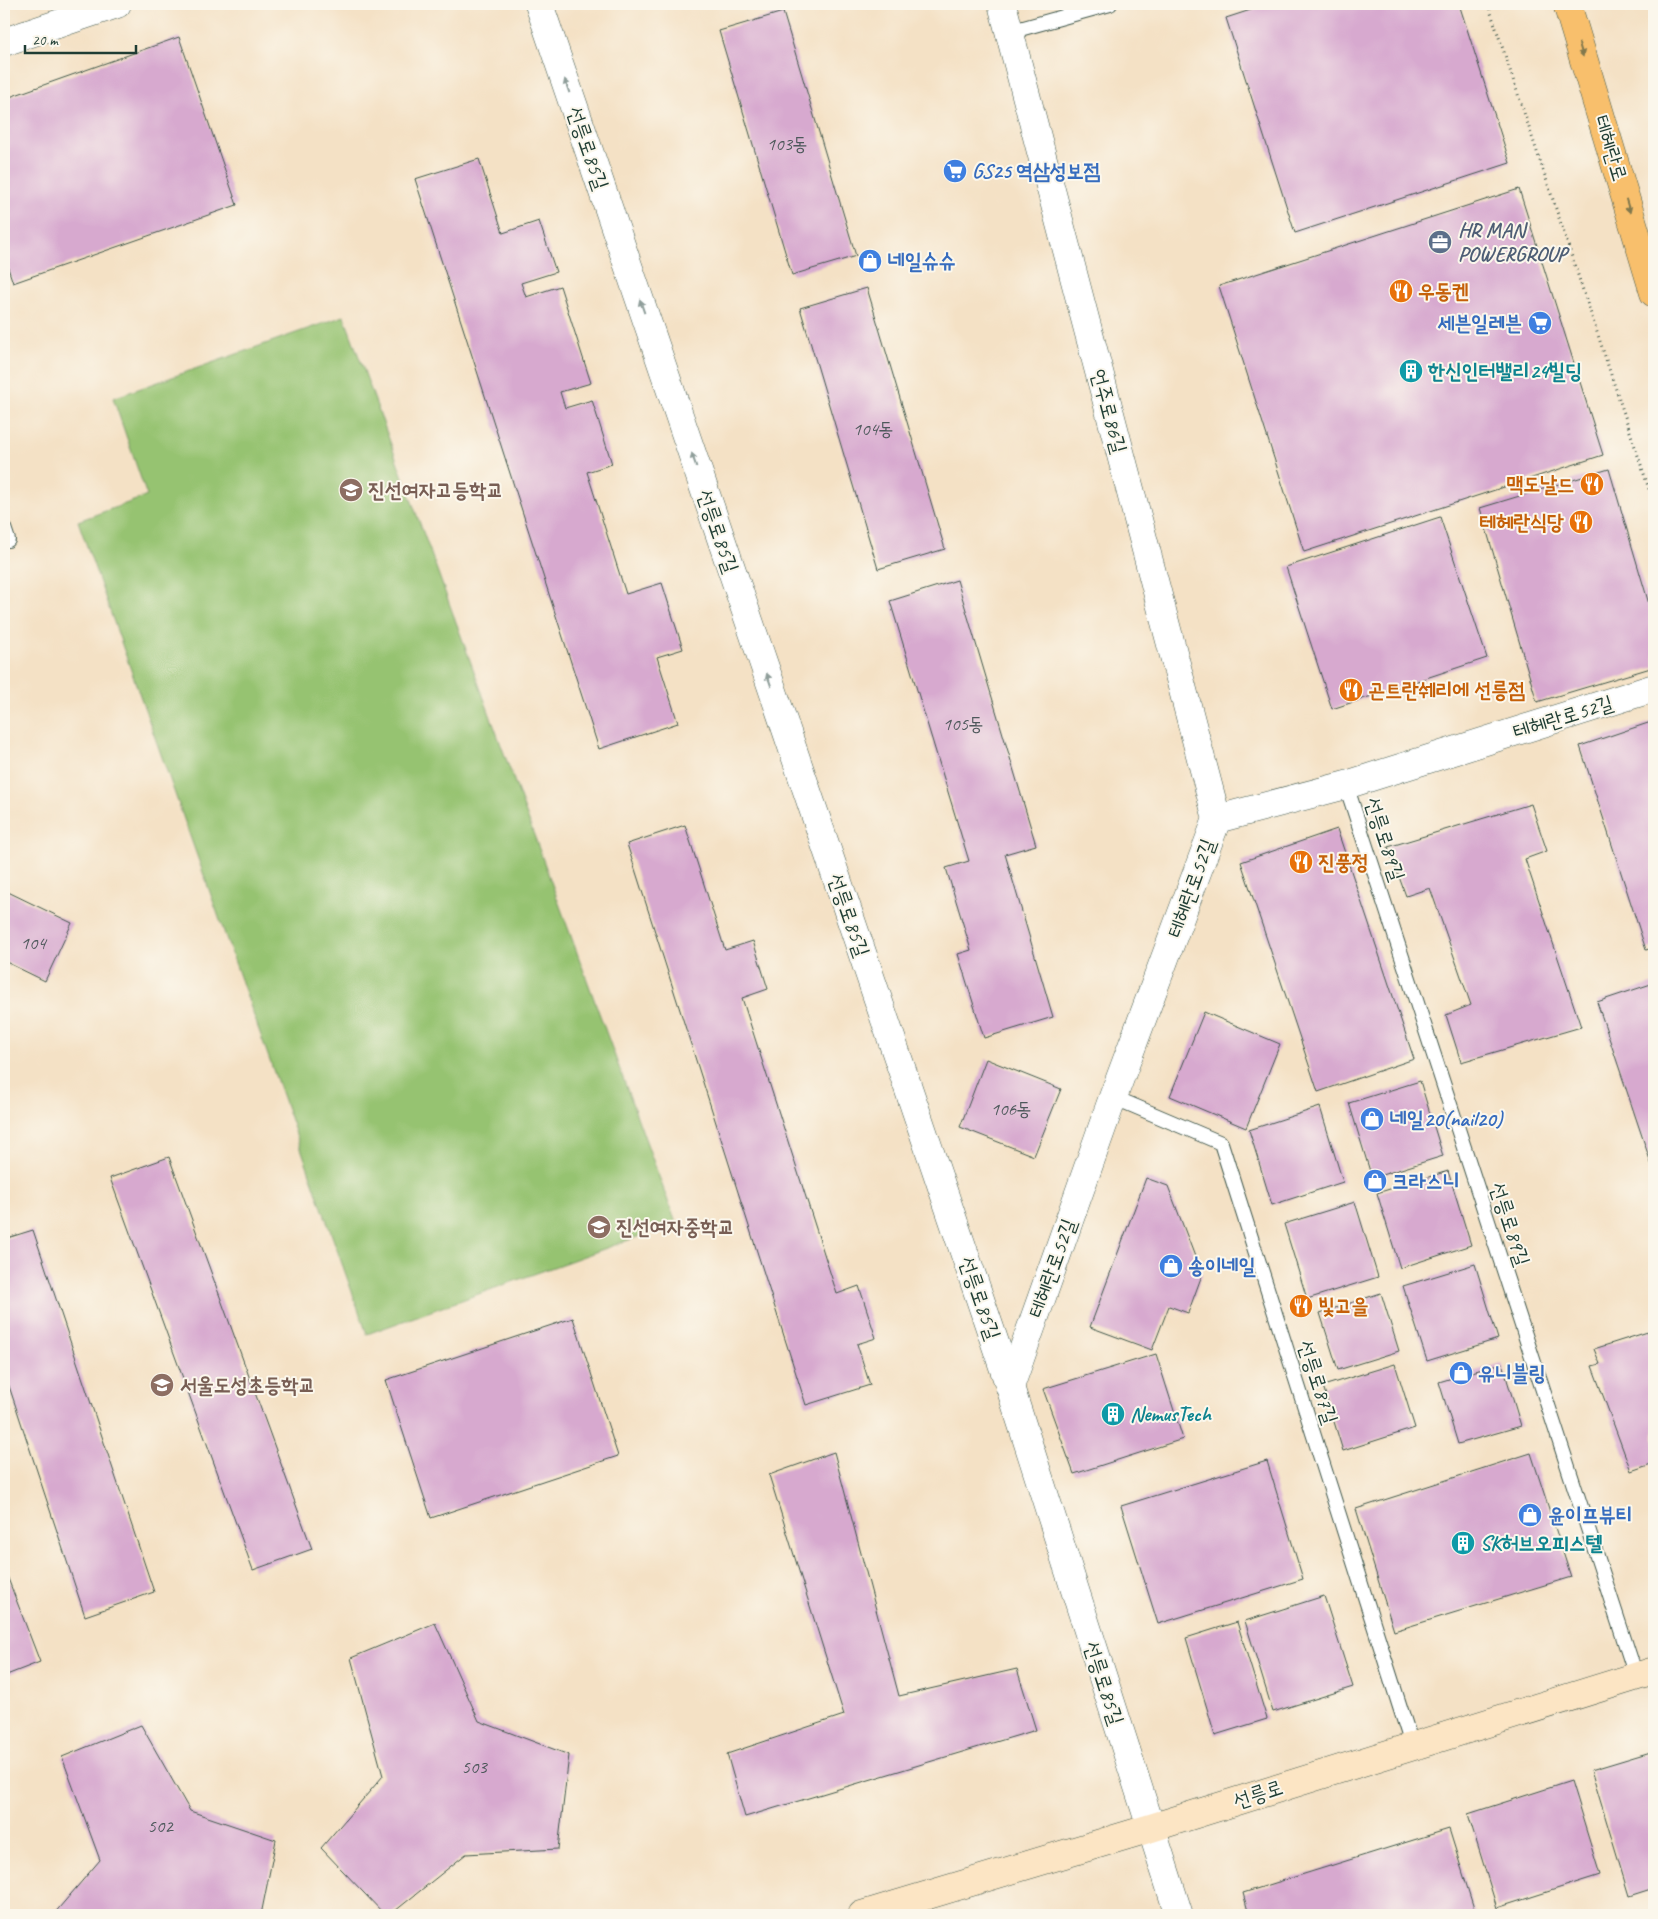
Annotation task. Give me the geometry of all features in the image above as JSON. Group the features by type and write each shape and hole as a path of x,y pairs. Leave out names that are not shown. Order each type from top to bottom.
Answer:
{"main road":[{"name":"테헤란로","path":"1567,4 1654,293"},
{"name":"선릉로","path":"862,1915 1151,1828 1412,1745 1645,1674"}],"street":[{"path":"4,42 117,4"},
{"name":"선릉로85길","path":"539,4 1010,1386 1180,1915"},
{"name":"언주로86길","path":"1002,4 1217,819"},
{"name":"테헤란로52길","path":"1010,1386 1113,1097 1217,819 1346,785 1654,688"}],"lane":[{"path":"1009,32 1110,4"},
{"name":"선릉로89길","path":"1346,785 1645,1674"},
{"name":"선릉로87길","path":"1113,1097 1221,1143 1412,1745"}],"path":[{"path":"1488,4 1654,504"}],"green space":[{"path":"344,316 676,1223 367,1334 78,521 147,496 113,398"}],"building":[{"path":"1269,4 1459,4 1510,163 1295,233 1226,18"},
{"path":"783,12 856,256 792,275 719,31"},
{"path":"179,37 237,205 13,283 4,256 4,99"},
{"path":"479,159 503,233 539,221 556,272 521,283 526,297 560,286 591,383 560,392 565,408 592,400 612,464 587,472 626,594 662,583 683,649 657,657 678,723 599,749 415,179"},
{"name":"한신인터밸리24빌딩","path":"1519,189 1603,455 1304,552 1219,286"},
{"path":"867,288 945,549 878,569 800,308"},
{"path":"1609,469 1654,621 1654,667 1537,702 1480,508"},
{"path":"1440,517 1487,658 1332,709 1286,567"},
{"path":"957,580 1036,845 1005,854 1053,1017 984,1038 958,954 971,950 946,868 969,861 890,601"},
{"path":"1654,721 1654,947 1646,950 1580,746"},
{"path":"1531,804 1547,851 1525,859 1581,1027 1461,1062 1446,1015 1471,1005 1430,888 1406,896 1388,847"},
{"path":"685,825 725,950 753,941 768,989 742,998 837,1294 859,1286 876,1338 857,1344 870,1385 806,1405 627,844"},
{"path":"1337,829 1414,1059 1318,1092 1241,862"},
{"path":"4,890 72,923 45,981 4,961"},
{"path":"1654,983 1654,1172 1597,1002"},
{"path":"1204,1012 1280,1044 1246,1128 1170,1096"},
{"path":"986,1059 1061,1089 1034,1156 960,1127"},
{"path":"1420,1081 1443,1156 1372,1178 1349,1103"},
{"path":"1320,1107 1343,1182 1272,1205 1249,1130"},
{"path":"169,1157 312,1549 253,1570 110,1178"},
{"path":"1448,1171 1471,1245 1400,1268 1377,1193"},
{"path":"1146,1178 1168,1186 1202,1275 1188,1313 1169,1306 1152,1350 1090,1327"},
{"path":"1355,1202 1378,1277 1307,1299 1284,1224"},
{"path":"33,1230 154,1592 85,1616 4,1371 4,1239"},
{"path":"1475,1264 1498,1339 1427,1361 1403,1286"},
{"path":"1381,1293 1399,1351 1338,1370 1320,1313"},
{"path":"573,1318 618,1456 431,1518 386,1380"},
{"path":"1654,1330 1654,1463 1631,1471 1592,1366 1600,1364 1594,1349"},
{"name":"NemusTech","path":"1156,1354 1183,1439 1074,1474 1043,1389"},
{"path":"1502,1363 1521,1426 1458,1444 1439,1382"},
{"path":"1395,1364 1415,1428 1343,1451 1323,1386"},
{"path":"834,1452 899,1696 1017,1669 1036,1730 745,1817 727,1754 844,1715 769,1475"},
{"name":"SK허브오피스텔","path":"1531,1453 1571,1577 1394,1631 1356,1509"},
{"path":"1267,1461 1303,1579 1158,1624 1121,1506"},
{"path":"4,1568 40,1662 4,1676"},
{"path":"1324,1596 1353,1687 1273,1712 1245,1621"},
{"path":"1237,1622 1267,1719 1215,1735 1186,1638"},
{"path":"435,1623 479,1721 569,1755 558,1849 466,1854 390,1915 385,1915 321,1848 383,1776 351,1658"},
{"path":"141,1725 190,1811 276,1840 261,1915 53,1915 100,1860 62,1757"},
{"path":"1654,1751 1654,1888 1629,1896 1591,1770"},
{"path":"1571,1781 1600,1875 1497,1908 1468,1814"},
{"path":"1449,1829 1476,1915 1249,1915 1243,1893"}],"place":[{"name":"GS25 역삼성보점","path":"955,171"},
{"name":"HR MAN POWERGROUP","path":"1440,242"},
{"name":"네일슈슈","path":"870,261"},
{"name":"우동켄","path":"1401,291"},
{"name":"세븐일레븐","path":"1540,323"},
{"name":"한신인터밸리24빌딩","path":"1411,371"},
{"name":"맥도날드","path":"1592,484"},
{"name":"진선여자고등학교","path":"351,490"},
{"name":"테헤란식당","path":"1581,522"},
{"name":"곤트란쉐리에 선릉점","path":"1351,690"},
{"name":"진풍정","path":"1301,862"},
{"name":"네일20(nail20)","path":"1372,1119"},
{"name":"크라스니","path":"1375,1181"},
{"name":"진선여자중학교","path":"599,1227"},
{"name":"송이네일","path":"1171,1266"},
{"name":"빛고을","path":"1301,1306"},
{"name":"유니블링","path":"1461,1373"},
{"name":"서울도성초등학교","path":"162,1385"},
{"name":"NemusTech","path":"1113,1414"},
{"name":"윤이프뷰티","path":"1530,1515"},
{"name":"SK허브오피스텔","path":"1463,1543"}]}
